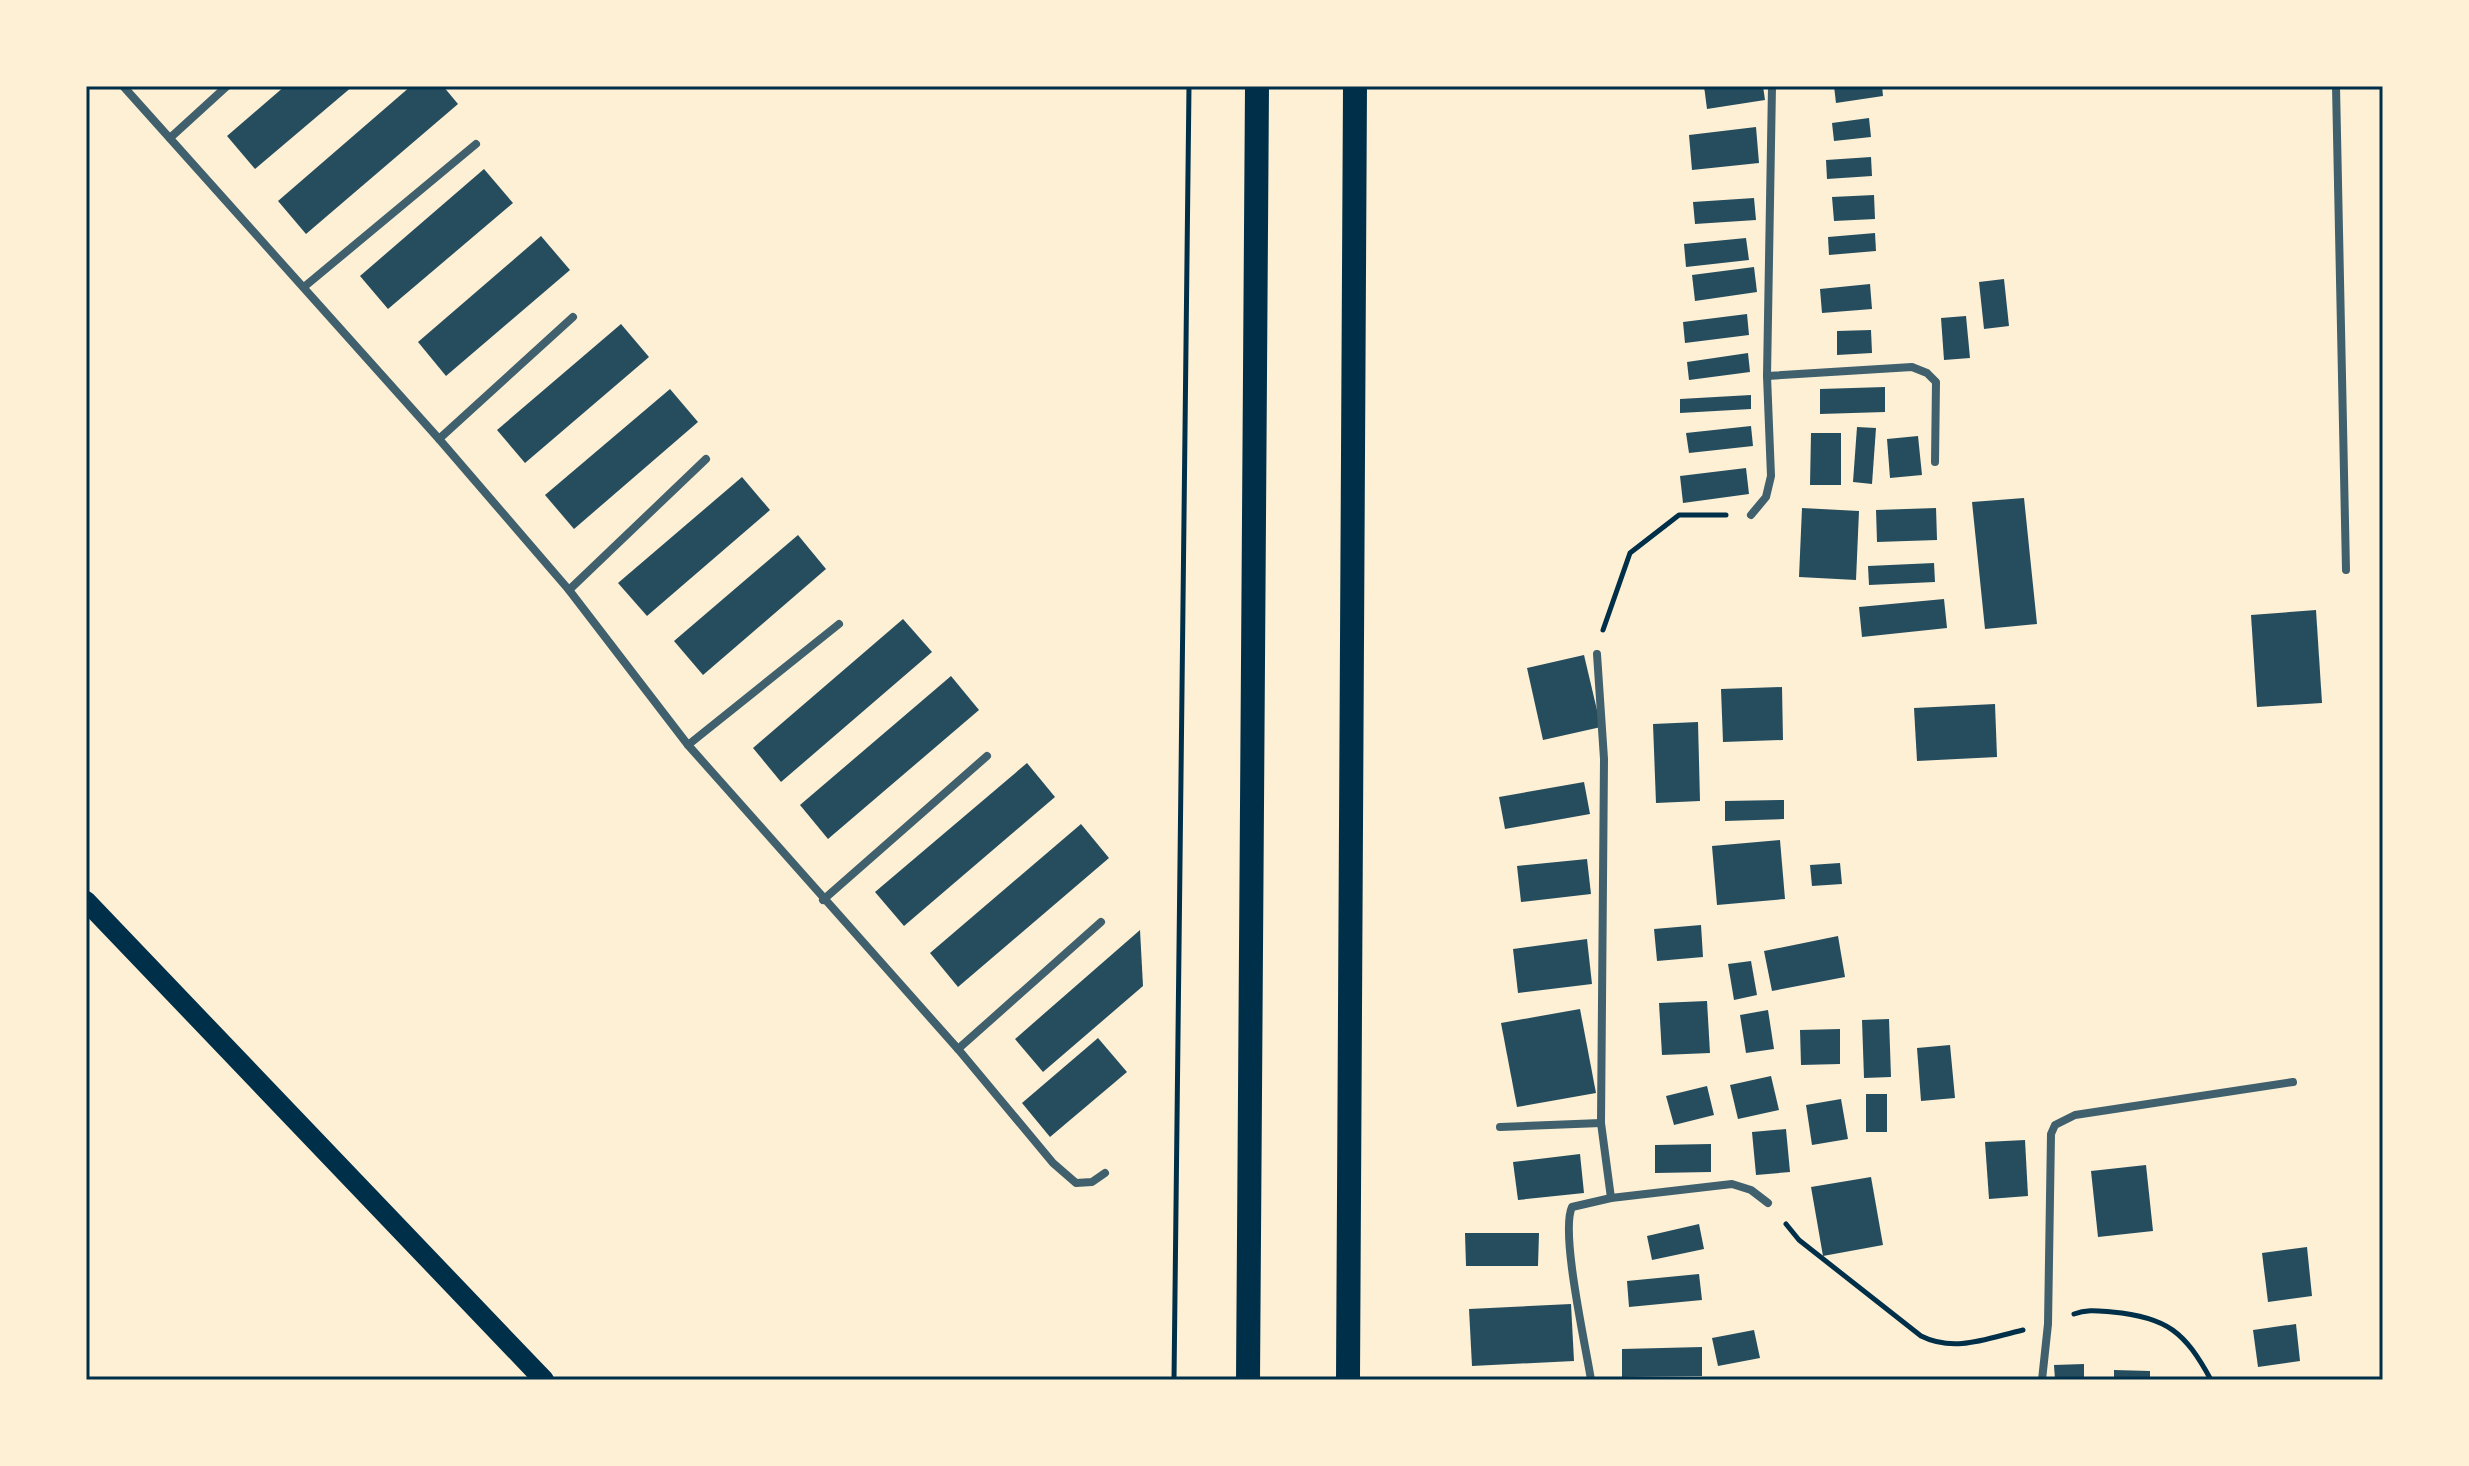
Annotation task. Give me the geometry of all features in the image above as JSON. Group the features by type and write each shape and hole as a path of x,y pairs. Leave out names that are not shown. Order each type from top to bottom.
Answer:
{"highway":[{"path":"1248,1380 1257,86"},
{"path":"1348,1380 1355,86"}],"main road":[{"path":"86,901 544,1380"}],"street":[{"path":"123,86 439,439 569,590 688,745 958,1049 1067,1178 1086,1184 1105,1173"},
{"path":"170,138 227,86"},
{"path":"1751,515 1766,497 1771,476 1767,376 1772,86"},
{"path":"2336,86 2346,570"},
{"path":"304,287 476,144"},
{"path":"439,439 573,317"},
{"path":"1767,376 1912,367 1927,373 1936,382 1935,462"},
{"path":"569,590 706,459"},
{"path":"688,745 839,624"},
{"path":"1597,654 1604,759 1601,1123 1611,1198"},
{"path":"823,900 987,756"},
{"path":"958,1049 1101,922"},
{"path":"2042,1380 2048,1324 2051,1134 2055,1125 2075,1115 2293,1082"},
{"path":"1500,1127 1601,1123"},
{"path":"1591,1380 1569,1215 1572,1207 1611,1198 1732,1184 1751,1190 1768,1203"}],"path":[{"path":"1174,1380 1189,86"},
{"path":"1597,654 1609,604 1630,553 1679,515 1751,515"},
{"path":"1768,1203 1799,1240 1921,1336 1937,1344 1954,1346 2048,1324 2092,1310 2146,1315 2175,1329 2211,1380"}],"building":[{"path":"285,86 353,86 255,169 227,136"},
{"path":"411,86 443,86 458,104 306,234 278,201"},
{"path":"1704,86 1763,86 1765,100 1707,109"},
{"path":"1834,86 1882,86 1883,96 1836,103"},
{"path":"1869,118 1871,137 1834,141 1832,123"},
{"path":"1756,127 1759,163 1692,170 1689,135"},
{"path":"1871,157 1872,176 1827,179 1826,160"},
{"path":"484,169 513,203 388,309 360,276"},
{"path":"1874,195 1875,219 1834,221 1832,197"},
{"path":"1754,198 1756,220 1695,224 1693,202"},
{"path":"1875,233 1876,251 1829,255 1828,237"},
{"path":"541,236 570,270 446,376 418,342"},
{"path":"1746,238 1749,260 1686,267 1684,244"},
{"path":"1754,267 1757,292 1695,301 1692,275"},
{"path":"2004,279 2009,326 1984,329 1979,282"},
{"path":"1870,284 1872,309 1822,313 1820,289"},
{"path":"1747,314 1749,335 1685,343 1683,322"},
{"path":"1966,316 1970,358 1944,360 1941,318"},
{"path":"621,324 649,357 525,463 497,430"},
{"path":"1871,330 1872,353 1837,355 1837,331"},
{"path":"1748,353 1750,372 1689,380 1687,362"},
{"path":"1885,387 1885,412 1820,414 1820,389"},
{"path":"670,389 698,422 574,529 545,495"},
{"path":"1751,395 1751,409 1680,413 1680,399"},
{"path":"1751,426 1753,446 1689,453 1686,433"},
{"path":"1857,427 1876,428 1872,484 1853,482"},
{"path":"1811,433 1841,433 1841,485 1810,485"},
{"path":"1918,436 1922,475 1890,478 1887,439"},
{"path":"1746,468 1749,494 1683,503 1680,476"},
{"path":"742,477 770,510 647,616 618,583"},
{"path":"2024,498 2037,624 1985,629 1972,502"},
{"path":"1802,508 1859,511 1856,580 1799,577"},
{"path":"1936,508 1937,540 1877,542 1876,510"},
{"path":"798,535 826,569 703,675 674,641"},
{"path":"1934,563 1935,582 1869,585 1868,566"},
{"path":"1944,599 1947,628 1862,637 1859,607"},
{"path":"2316,610 2322,703 2257,707 2251,615"},
{"path":"903,619 932,652 781,782 753,748"},
{"path":"1584,655 1601,727 1543,740 1527,668"},
{"path":"951,676 979,710 828,839 800,805"},
{"path":"1782,687 1783,740 1723,742 1721,689"},
{"path":"1995,704 1997,757 1917,761 1914,708"},
{"path":"1698,722 1700,801 1656,803 1653,724"},
{"path":"1027,763 1055,797 904,926 875,892"},
{"path":"1584,782 1590,814 1505,829 1499,797"},
{"path":"1784,800 1784,819 1725,821 1725,801"},
{"path":"1081,824 1109,858 958,987 930,953"},
{"path":"1780,840 1785,899 1717,905 1712,846"},
{"path":"1587,859 1591,894 1521,902 1517,866"},
{"path":"1840,863 1842,884 1812,886 1810,865"},
{"path":"1701,925 1703,957 1657,961 1654,929"},
{"path":"1140,930 1143,986 1043,1072 1015,1039"},
{"path":"1838,936 1845,977 1772,991 1764,951"},
{"path":"1587,939 1592,984 1518,993 1513,949"},
{"path":"1751,961 1757,995 1734,1000 1728,964"},
{"path":"1707,1001 1710,1053 1662,1055 1659,1003"},
{"path":"1580,1009 1596,1093 1517,1107 1501,1023"},
{"path":"1768,1010 1774,1049 1746,1053 1740,1015"},
{"path":"1889,1019 1891,1077 1864,1078 1862,1020"},
{"path":"1840,1029 1840,1064 1801,1065 1800,1030"},
{"path":"1098,1038 1127,1072 1050,1137 1022,1103"},
{"path":"1950,1045 1955,1098 1921,1101 1917,1048"},
{"path":"1771,1076 1779,1110 1738,1119 1730,1085"},
{"path":"1707,1086 1714,1115 1674,1125 1666,1096"},
{"path":"1866,1094 1887,1094 1887,1132 1866,1132"},
{"path":"1841,1099 1848,1139 1812,1145 1806,1105"},
{"path":"1786,1129 1790,1172 1756,1175 1752,1132"},
{"path":"2025,1140 2028,1196 1989,1199 1985,1142"},
{"path":"1711,1144 1711,1172 1655,1173 1655,1145"},
{"path":"1580,1154 1584,1193 1518,1200 1513,1162"},
{"path":"2146,1165 2153,1231 2098,1237 2091,1171"},
{"path":"1871,1177 1883,1245 1823,1256 1811,1187"},
{"path":"1699,1224 1704,1249 1652,1260 1647,1236"},
{"path":"1465,1233 1539,1233 1538,1266 1466,1266"},
{"path":"2307,1247 2312,1296 2268,1302 2262,1253"},
{"path":"1699,1274 1702,1300 1629,1307 1627,1281"},
{"path":"1571,1304 1574,1361 1472,1366 1469,1309"},
{"path":"2296,1324 2300,1361 2258,1367 2253,1330"},
{"path":"1754,1330 1760,1358 1718,1366 1712,1338"},
{"path":"1702,1347 1702,1376 1622,1377 1622,1349"},
{"path":"2084,1364 2084,1380 2055,1380 2054,1365"},
{"path":"2114,1370 2150,1371 2150,1380 2114,1380"}]}
